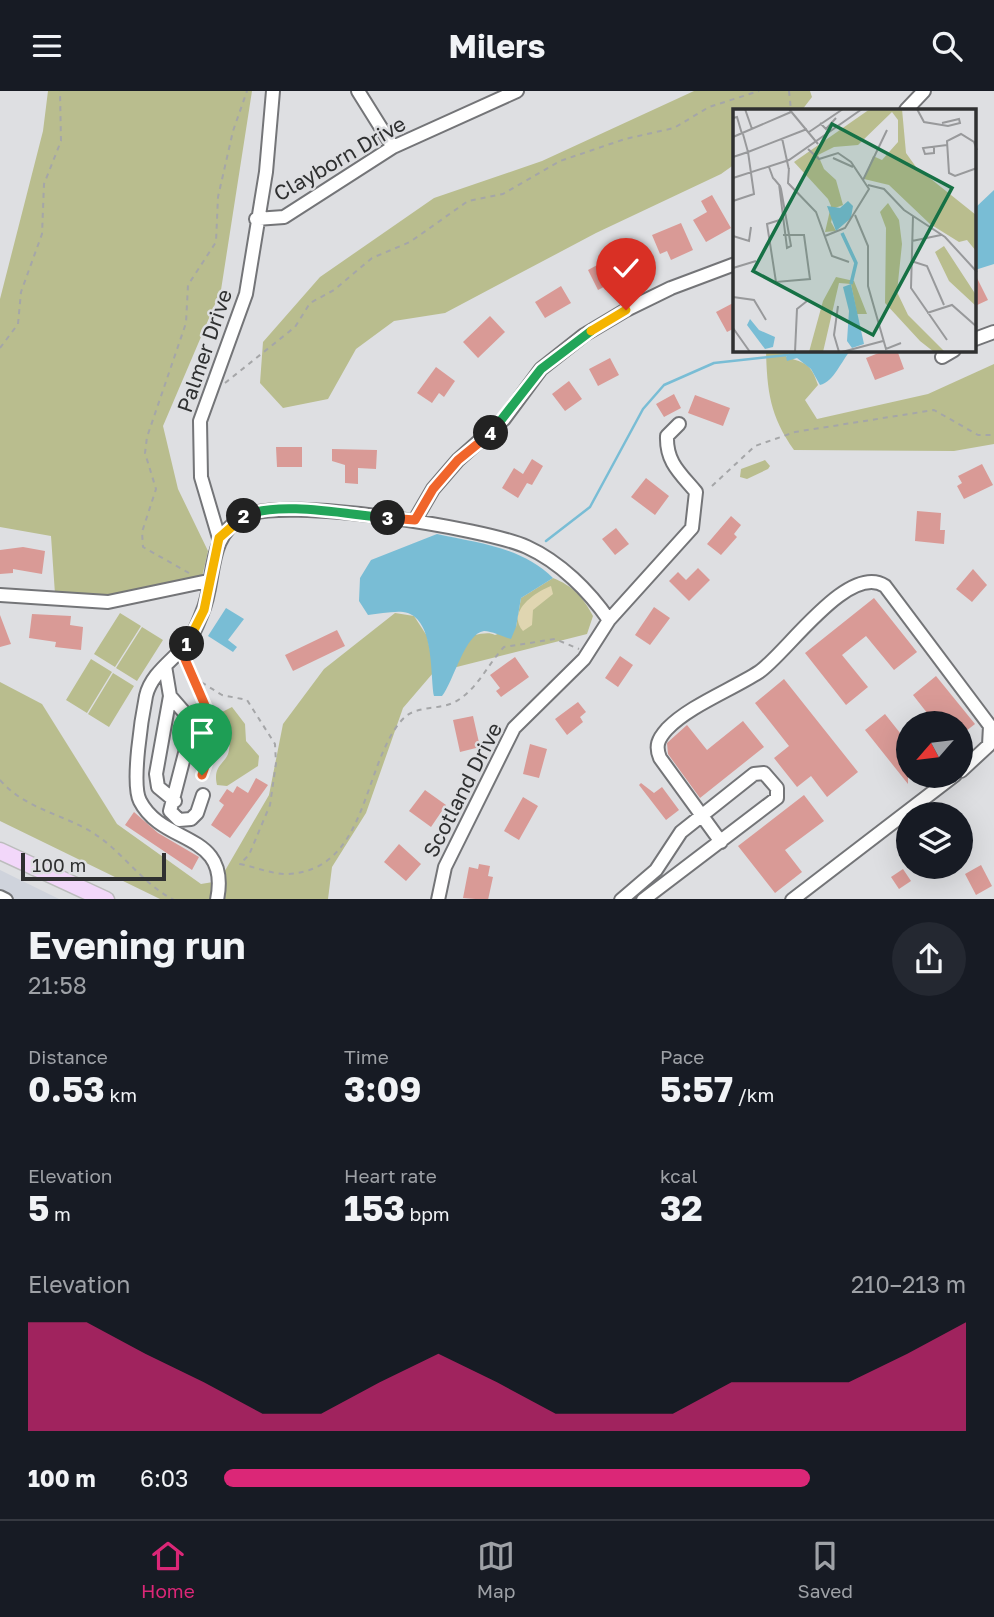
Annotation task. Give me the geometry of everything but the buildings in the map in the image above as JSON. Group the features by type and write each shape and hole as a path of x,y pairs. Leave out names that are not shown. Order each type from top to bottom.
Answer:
{"main road":[{"path":"0,851 106,899"}],"street":[{"name":"Palmer Drive","path":"219,538 198,461 200,421 244,306 256,219 266,172 273,91"},
{"path":"358,91 393,147"},
{"name":"Clayborn Drive","path":"256,219 284,217 393,147 494,95 517,91"},
{"path":"907,109 924,91"},
{"path":"415,520 433,489 458,460 505,419 541,369 584,335 626,310 671,288 733,265"},
{"path":"976,339 994,332"},
{"path":"942,357 951,352"},
{"name":"Scotland Drive","path":"438,899 445,867 489,782 507,738 540,700 588,653 609,620 692,528 696,492 672,466 666,449 667,436 679,424"},
{"path":"218,899 222,881 212,856 147,810 136,788 146,693 191,637 204,610 205,582 219,538 246,515 270,510 415,520 508,539 541,554 584,589 609,620"},
{"path":"721,842 660,758 657,744 665,731 769,665 807,622 858,585 872,580 885,586 990,726 989,745 973,760"},
{"path":"0,596 108,602 205,582"},
{"path":"166,666 170,696 156,774 158,787 175,801"},
{"path":"170,696 190,719 191,730 175,801 170,811 185,821 197,813 203,795"},
{"path":"621,899 639,896 721,842 777,799 776,788 764,773 754,774 681,832 639,896"},
{"path":"792,899 938,788"},
{"path":"0,897 6,899"}],"path":[{"path":"0,348 18,324 21,292 43,235 44,184 61,141 60,91"},
{"path":"205,582 143,547 142,532 155,502 156,489 145,453 154,412 186,323 188,285 216,242 218,197 233,131 247,91"},
{"path":"209,392 234,378 295,327 310,303 334,290 372,258 410,242 468,201 503,194 560,161 625,139 674,128 709,107 759,91"},
{"path":"789,91 791,109"},
{"path":"712,486 755,446 795,432 934,410 978,435 994,435"},
{"path":"193,677 222,695 247,700 275,744 270,805 249,855 240,863 290,874 313,866 344,845 392,734 413,710 452,703 465,695 505,647 555,639 588,653"},
{"path":"181,650 217,733 202,775 203,795"},
{"path":"0,780 10,792 24,800 93,833 136,867 153,889 174,899"}],"shaded area":[{"path":"0,870 59,899 0,899"}],"green space":[{"path":"48,91 252,91 221,290 163,426 178,489 208,551 202,577 106,597 55,594 51,536 0,527 0,299 43,131"},
{"path":"694,91 810,91 812,97 803,109 733,109 733,165 721,174 596,233 445,313 394,321 356,349 328,399 283,408 260,383 263,342 320,277 434,198 542,161"},
{"path":"766,352 790,352 786,357 810,368 818,385 805,400 817,419 928,394 994,364 994,444 954,451 794,450 775,414 767,378"},
{"path":"765,460 770,466 768,469 747,479 740,477 741,469"},
{"path":"553,578 572,589 589,609 593,616 587,634 433,673 403,708 366,813 332,867 328,899 160,899 0,821 0,682 42,704 117,824 201,884 219,881 269,795 283,724 324,669 395,613 414,616 427,636 430,650 474,635 495,635 516,627 521,598"},
{"path":"120,613 141,626 115,667 94,654"},
{"path":"142,627 163,640 137,681 116,668"},
{"path":"91,659 112,672 87,713 66,700"},
{"path":"113,673 134,686 109,727 88,714"},
{"path":"232,707 245,724 246,741 259,756 258,766 227,786 217,785 216,773 228,755 229,745 222,712"}],"sand":[{"path":"551,586 553,594 533,610 532,625 523,631 518,617 520,610 537,593"}],"water":[{"path":"994,190 994,264 976,270 976,207"},
{"path":"790,352 850,352 833,376 820,385 811,369 797,358 787,361"},
{"path":"437,534 513,553 528,559 553,578 521,598 511,639 484,631 471,640 442,696 434,696 429,647 421,624 413,616 403,612 368,615 359,601 360,578 371,560"},
{"path":"226,608 244,619 228,640 237,647 233,652 208,636"}],"waterway":[{"path":"546,541 590,507 643,409 664,385 714,363 787,355"}],"route":[{"path":"202,775 209,752 215,743 216,726 181,650 187,644 204,610 219,538 246,515 270,510 415,520 433,489 458,460 505,419 541,369 584,335 626,310"}]}
